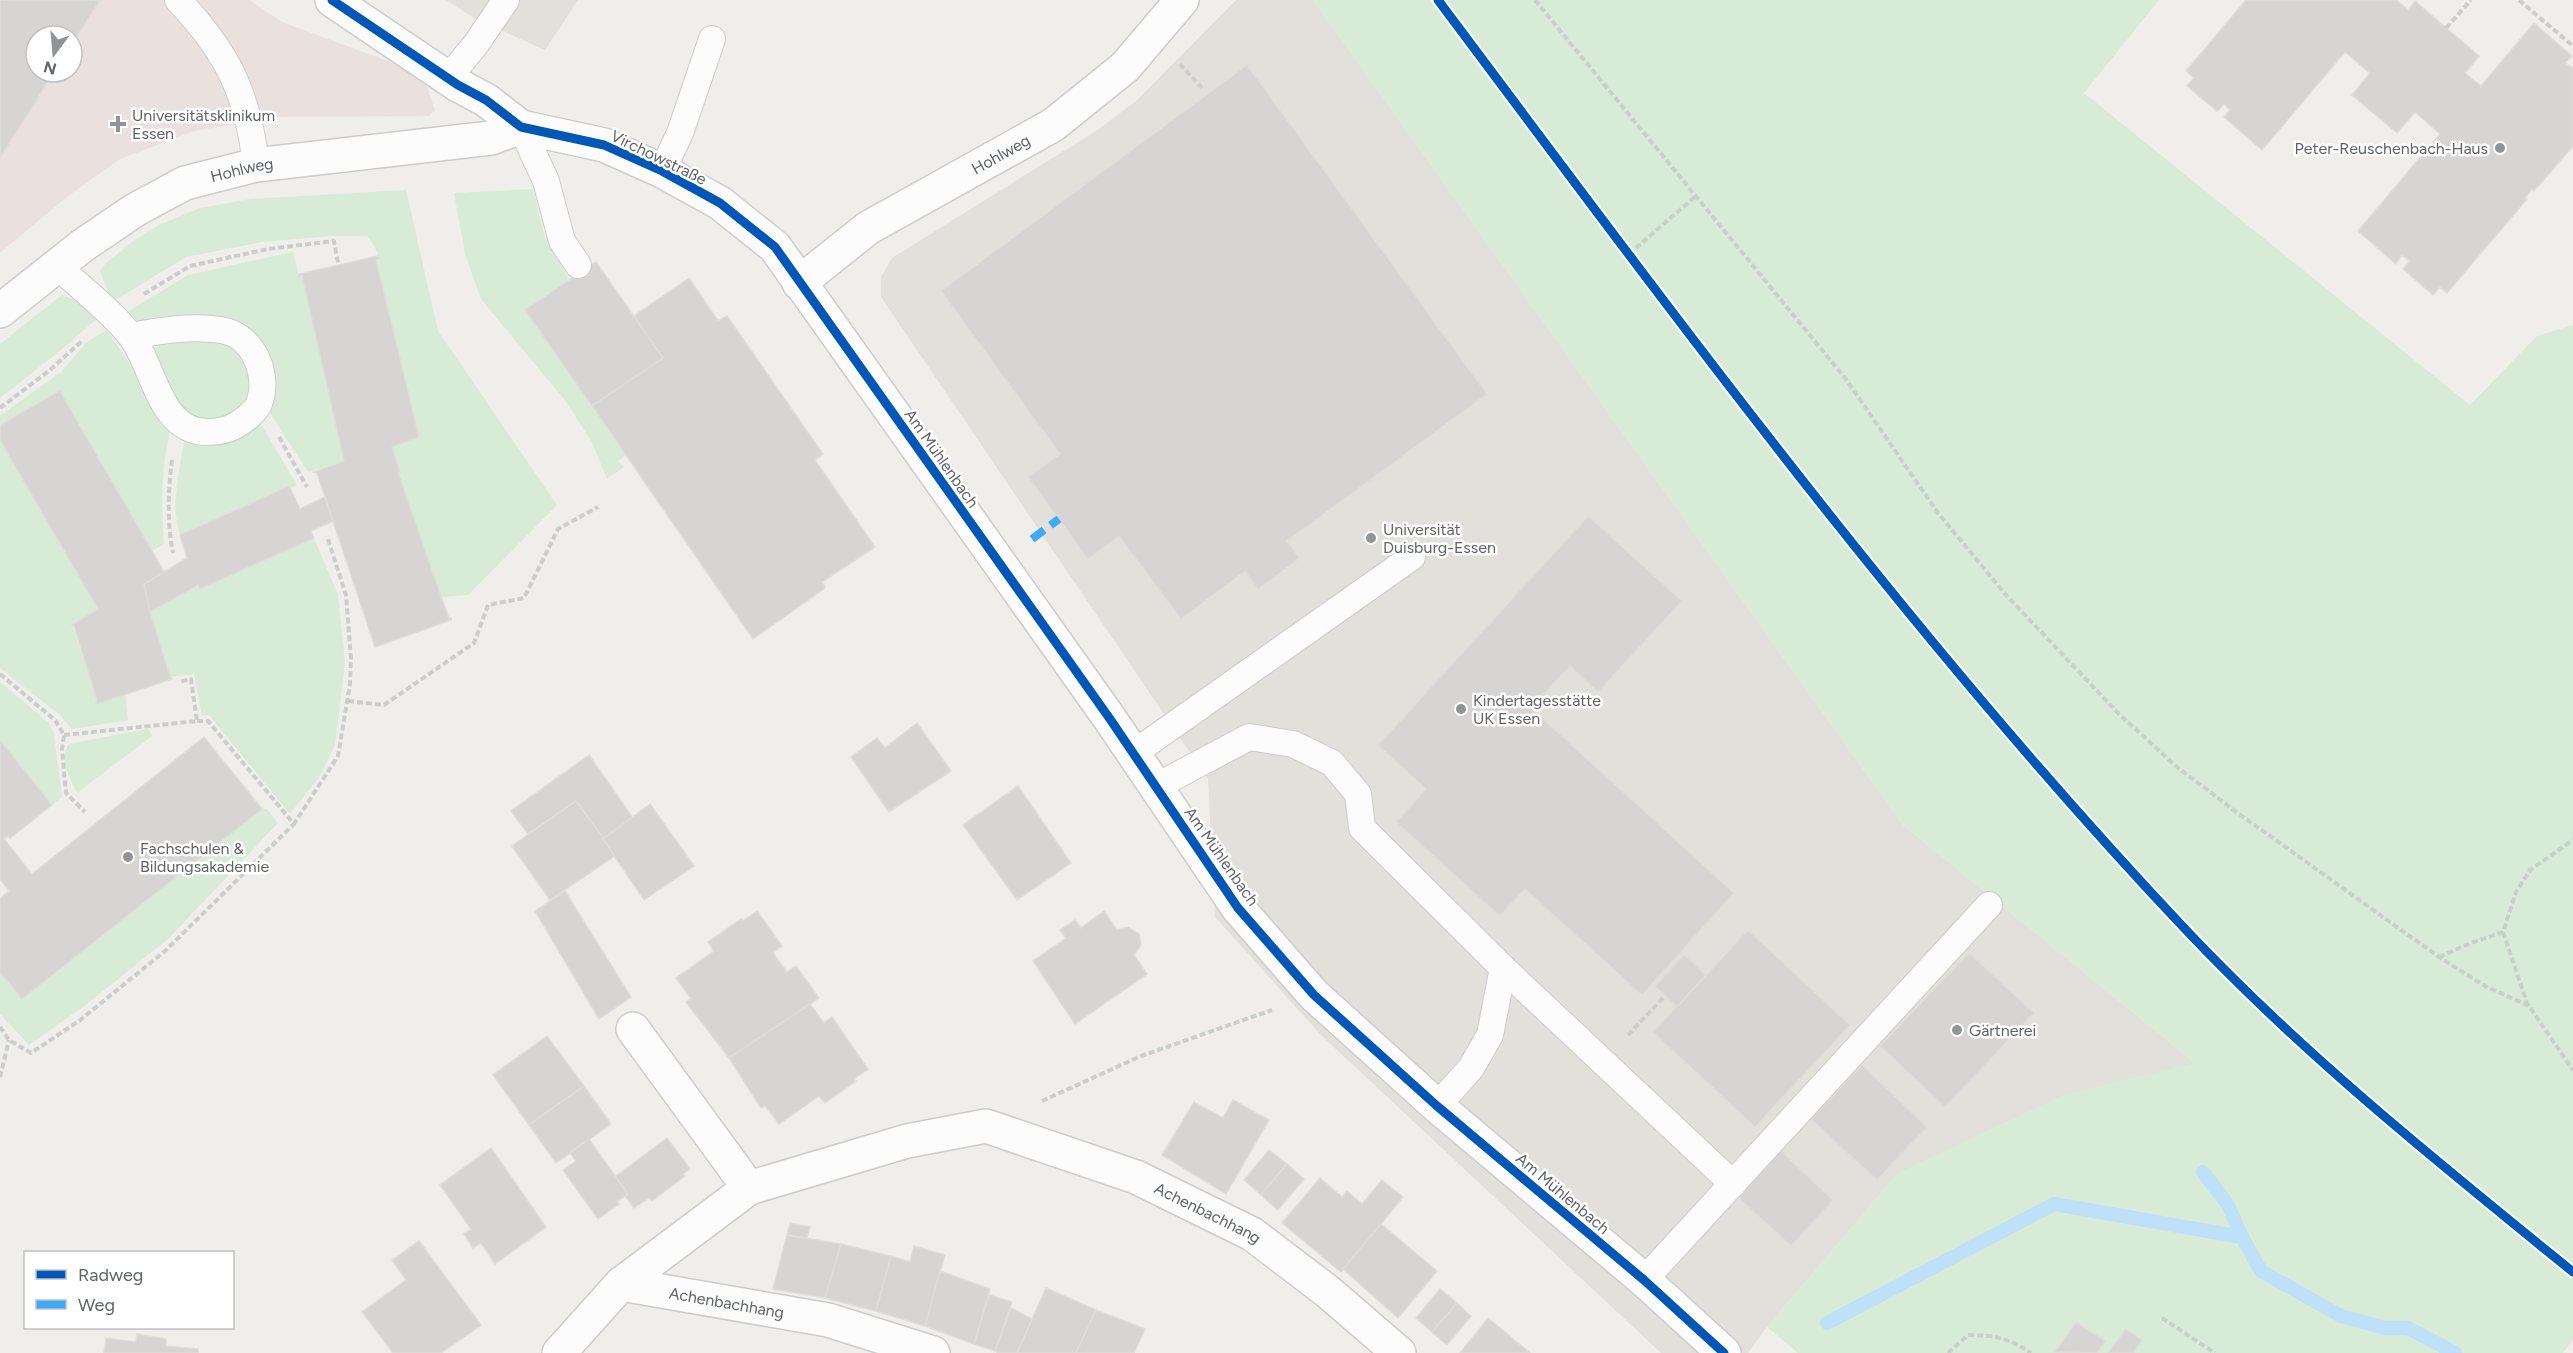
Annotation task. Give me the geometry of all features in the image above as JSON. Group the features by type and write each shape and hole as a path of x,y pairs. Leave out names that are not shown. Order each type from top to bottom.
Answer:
{"street":[{"name":"Virchowstraße","path":"332,0 448,78 486,100 521,127 604,145 662,171 720,203 775,247 798,283"},
{"name":"Hohlweg","path":"798,283 868,228 1053,124 1125,67 1182,0"},
{"name":"Hohlweg","path":"0,311 57,266 135,210 185,183 256,165 490,138 521,127"},
{"name":"Am Mühlenbach","path":"798,283 1134,753 1238,908 1314,995 1437,1106 1644,1280 1724,1353"},
{"path":"633,1029 749,1188"},
{"path":"559,1353 621,1284 749,1188 908,1141 986,1125"},
{"name":"Achenbachhang","path":"986,1125 1136,1177 1252,1234 1327,1292 1399,1353"},
{"name":"Achenbachhang","path":"621,1284 828,1320 933,1353"}],"lane":[{"path":"178,0 210,36 234,76 252,132 256,165"},
{"path":"448,78 476,44 506,0"},
{"path":"662,171 680,133 712,39"},
{"path":"521,127 546,181 562,241 578,265"},
{"path":"57,266 131,336 170,414 183,425 201,432 218,432 237,426 258,406 262,383 260,366 255,354 242,339 223,330 173,328 131,336"},
{"path":"1134,753 1412,557"},
{"path":"1157,786 1249,737 1293,744 1332,763 1358,794 1362,828 1503,968 1733,1184"},
{"path":"1644,1280 1989,905"},
{"path":"1437,1106 1471,1068 1490,1035 1503,968"}],"path":[{"path":"1535,0 1845,378 1938,513 2006,595 2119,714 2177,766 2235,811 2439,957 2484,986 2529,1006"},
{"path":"2446,28 2472,0"},
{"path":"2519,0 2573,46"},
{"path":"1179,64 1202,88"},
{"path":"1629,254 1696,196"},
{"path":"258,406 287,449 307,487"},
{"path":"173,553 170,539 170,477 176,438 183,425"},
{"path":"348,701 384,705 474,643 488,605 524,598 558,529 598,507"},
{"path":"0,1027 9,1040 31,1053 79,1021 165,951 294,824 335,764 340,750 348,701 351,659 346,595 327,536"},
{"path":"0,674 55,720 64,735 62,749 66,793 85,812"},
{"path":"179,682 191,679 197,721"},
{"path":"64,735 208,721 294,824"},
{"path":"2573,840 2530,870 2516,892 2503,932 2529,1006 2573,1070"},
{"path":"2439,957 2503,932"},
{"path":"986,1125 1141,1056 1314,995"},
{"path":"1602,1061 1665,996"},
{"path":"0,1077 9,1040"},
{"path":"2162,1318 2215,1353"},
{"path":"1948,1353 1968,1335 1988,1335 2013,1341 2031,1353"}],"shaded area":[{"name":"Universitätsklinikum Essen","path":"0,0 249,0 282,22 401,66 426,84 435,110 429,116 276,117 194,131 120,159 68,196 0,253"},
{"path":"446,0 578,0 545,50 476,19"},
{"name":"Universität Duisburg-Essen","path":"1236,0 1313,0 1903,825 2195,1063 1898,1173 1767,1327 1748,1353 1661,1353 1321,1035 1215,917 1208,779 881,297 881,277 892,258 1096,131 1136,101"}],"green space":[{"path":"1313,0 2159,0 2084,93 2470,405 2537,336 2573,325 2573,1340 2563,1353 1798,1353 1767,1327 1898,1173 2063,1095 2195,1063 1903,825"},
{"path":"533,189 545,237 569,280 525,310 626,455 618,461 624,467 607,479 592,442 564,399 481,299 465,254 454,193"},
{"path":"406,190 438,331 557,505 468,595 441,597 398,473 400,472 392,447 419,437 376,260 379,259 375,247 367,236 332,236 262,242 186,257 112,302 100,271 106,263 136,239 159,225 200,208 250,199"},
{"path":"293,252 299,276 302,275 344,461 308,472 266,407 254,340 140,325 129,311 188,275"},
{"path":"62,295 86,304 100,316 0,398 0,344"},
{"path":"107,330 139,378 160,424 170,431 162,487 164,544 152,551 61,393 62,390 0,425 0,416 61,372 87,342"},
{"path":"172,341 217,343 233,350 240,357 248,375 249,386 243,406 236,414 206,425 176,411 152,356 159,345"},
{"path":"258,419 297,485 180,535 176,501 184,441 207,445 225,443 242,435"},
{"path":"0,440 98,609 72,625 97,700 96,704 125,694 128,720 72,729 59,714 0,668"},
{"path":"314,538 338,595 345,662 335,745 320,776 290,814 209,715 202,716 194,674 170,677 150,612 198,585 201,588"},
{"path":"0,682 49,723 54,734 62,797 52,805 0,740"},
{"path":"148,729 152,736 77,793 68,775 65,762 69,744"},
{"path":"262,809 267,809 278,823 169,938 87,1004 29,1045 0,1014 0,972 22,999"}],"building":[{"path":"0,0 100,0 84,25 24,24 24,84 46,84 0,158"},
{"name":"Peter-Reuschenbach-Haus","path":"2246,0 2396,0 2408,10 2415,1 2479,56 2465,73 2481,86 2534,23 2572,56 2565,63 2573,68 2573,146 2534,191 2532,189 2525,198 2527,199 2447,293 2440,287 2433,295 2403,269 2409,261 2402,255 2396,264 2358,231 2440,134 2415,112 2397,133 2352,95 2370,73 2345,52 2262,150 2224,117 2230,110 2224,104 2217,111 2187,86 2194,78 2186,71"},
{"path":"1247,65 1487,394 1287,541 1300,558 1258,589 1245,571 1181,619 1119,536 1088,559 1028,477 1060,454 941,291"},
{"path":"378,256 379,259 376,260 419,437 392,447 400,472 398,473 451,620 375,647 317,473 314,472 344,461 302,275 299,276 299,274"},
{"path":"596,262 663,358 592,406 525,310"},
{"path":"689,278 718,321 727,316 823,454 815,460 875,547 822,582 825,588 753,639 592,406 663,358 634,316"},
{"path":"61,390 163,570 167,571 144,584 152,611 150,611 172,679 96,704 97,700 72,625 98,609 0,440 0,425"},
{"path":"289,486 300,509 325,497 333,521 311,531 314,538 200,589 198,585 150,612 144,584 187,558 180,535"},
{"name":"Kindertagesstätte UK Essen","path":"1588,516 1682,601 1598,692 1570,666 1531,708 1734,893 1642,995 1525,889 1500,916 1396,822 1426,789 1378,745"},
{"path":"917,723 951,771 889,812 851,757 877,738 885,748"},
{"name":"Fachschulen & Bildungsakademie","path":"204,737 262,809 22,999 0,972 0,899 9,891 0,879 0,740 52,805 10,838 8,836 4,839 32,874"},
{"path":"589,755 633,818 603,839 576,801 528,834 511,811"},
{"path":"1018,786 1071,863 1017,900 963,825"},
{"path":"576,801 616,855 550,900 512,846"},
{"path":"650,804 694,866 644,900 603,839"},
{"path":"565,891 631,997 599,1019 535,911"},
{"path":"757,911 782,946 773,953 787,972 796,966 819,998 729,1058 686,1002 691,999 676,978 714,951 708,942"},
{"path":"1104,911 1117,930 1128,927 1139,934 1141,945 1134,955 1147,974 1075,1024 1033,961 1066,938 1060,930 1075,920 1081,928"},
{"path":"1748,930 1850,1025 1755,1127 1653,1032"},
{"name":"Gärtnerei","path":"1969,953 2034,1013 1945,1107 1880,1046"},
{"path":"1684,955 1706,975 1677,1007 1655,986"},
{"path":"810,1004 824,1023 832,1017 868,1069 854,1079 856,1081 825,1103 819,1096 779,1124 765,1106 761,1108 729,1058"},
{"path":"547,1036 584,1086 529,1125 493,1075"},
{"path":"1862,1065 1927,1127 1877,1180 1811,1119"},
{"path":"584,1086 611,1124 556,1163 529,1125"},
{"path":"1233,1100 1269,1120 1226,1194 1162,1155 1194,1102 1223,1118"},
{"path":"667,1138 690,1169 683,1174 685,1176 652,1201 649,1198 634,1208 625,1196 628,1194 615,1177"},
{"path":"589,1139 628,1194 617,1201 619,1204 598,1219 563,1170 576,1161 570,1153"},
{"path":"491,1148 546,1227 495,1264 481,1243 473,1248 464,1234 471,1229 440,1185"},
{"path":"1269,1150 1287,1164 1261,1195 1244,1180"},
{"path":"1781,1151 1833,1200 1791,1246 1738,1197"},
{"path":"1287,1164 1304,1179 1278,1210 1261,1195"},
{"path":"1320,1178 1342,1197 1347,1191 1362,1204 1382,1180 1403,1197 1341,1272 1282,1223"},
{"path":"790,1223 810,1227 807,1238 787,1235"},
{"path":"1381,1224 1437,1271 1398,1318 1343,1269"},
{"path":"787,1235 841,1244 825,1298 773,1289"},
{"path":"419,1241 481,1325 441,1353 393,1353 362,1312 406,1280 392,1260"},
{"path":"841,1244 891,1256 876,1311 825,1298"},
{"path":"914,1246 945,1255 925,1326 876,1311 891,1256 910,1262"},
{"path":"940,1271 990,1289 974,1344 925,1326"},
{"path":"1046,1288 1096,1310 1076,1353 1017,1353"},
{"path":"1440,1289 1457,1303 1432,1332 1416,1318"},
{"path":"989,1295 1012,1302 995,1351 974,1344"},
{"path":"1457,1303 1471,1316 1447,1345 1432,1332"},
{"path":"1011,1308 1032,1319 1017,1353 999,1353 995,1351"},
{"path":"1096,1310 1145,1329 1134,1353 1076,1353"},
{"path":"1488,1318 1530,1353 1460,1353"},
{"path":"2076,1322 2105,1341 2097,1353 2055,1352"},
{"path":"2126,1329 2142,1340 2133,1353 2108,1353"},
{"path":"137,1334 166,1339 166,1346 198,1349 198,1353 104,1353 106,1338 136,1342"}],"waterway":[{"path":"2203,1172 2228,1205 2261,1271 2341,1316 2385,1328 2408,1328 2455,1353"},
{"path":"1827,1323 2054,1204 2242,1237"}],"marked path":[{"path":"1032,539 1059,519"}],"cycle path":[{"path":"332,0 458,85 486,100 521,127 604,145 662,171 720,203 775,247 1110,719 1238,908 1314,995 1437,1106 1644,1280 1724,1353"},
{"path":"1438,0 1799,476 1988,708 2086,821 2187,931 2278,1022 2374,1108 2573,1272"}],"place":[{"name":"Universitätsklinikum Essen","path":"118,124"},
{"name":"Peter-Reuschenbach-Haus","path":"2500,148"},
{"name":"Universität Duisburg-Essen","path":"1371,538"},
{"name":"Kindertagesstätte UK Essen","path":"1461,709"},
{"name":"Fachschulen & Bildungsakademie","path":"128,857"},
{"name":"Gärtnerei","path":"1957,1030"}]}
